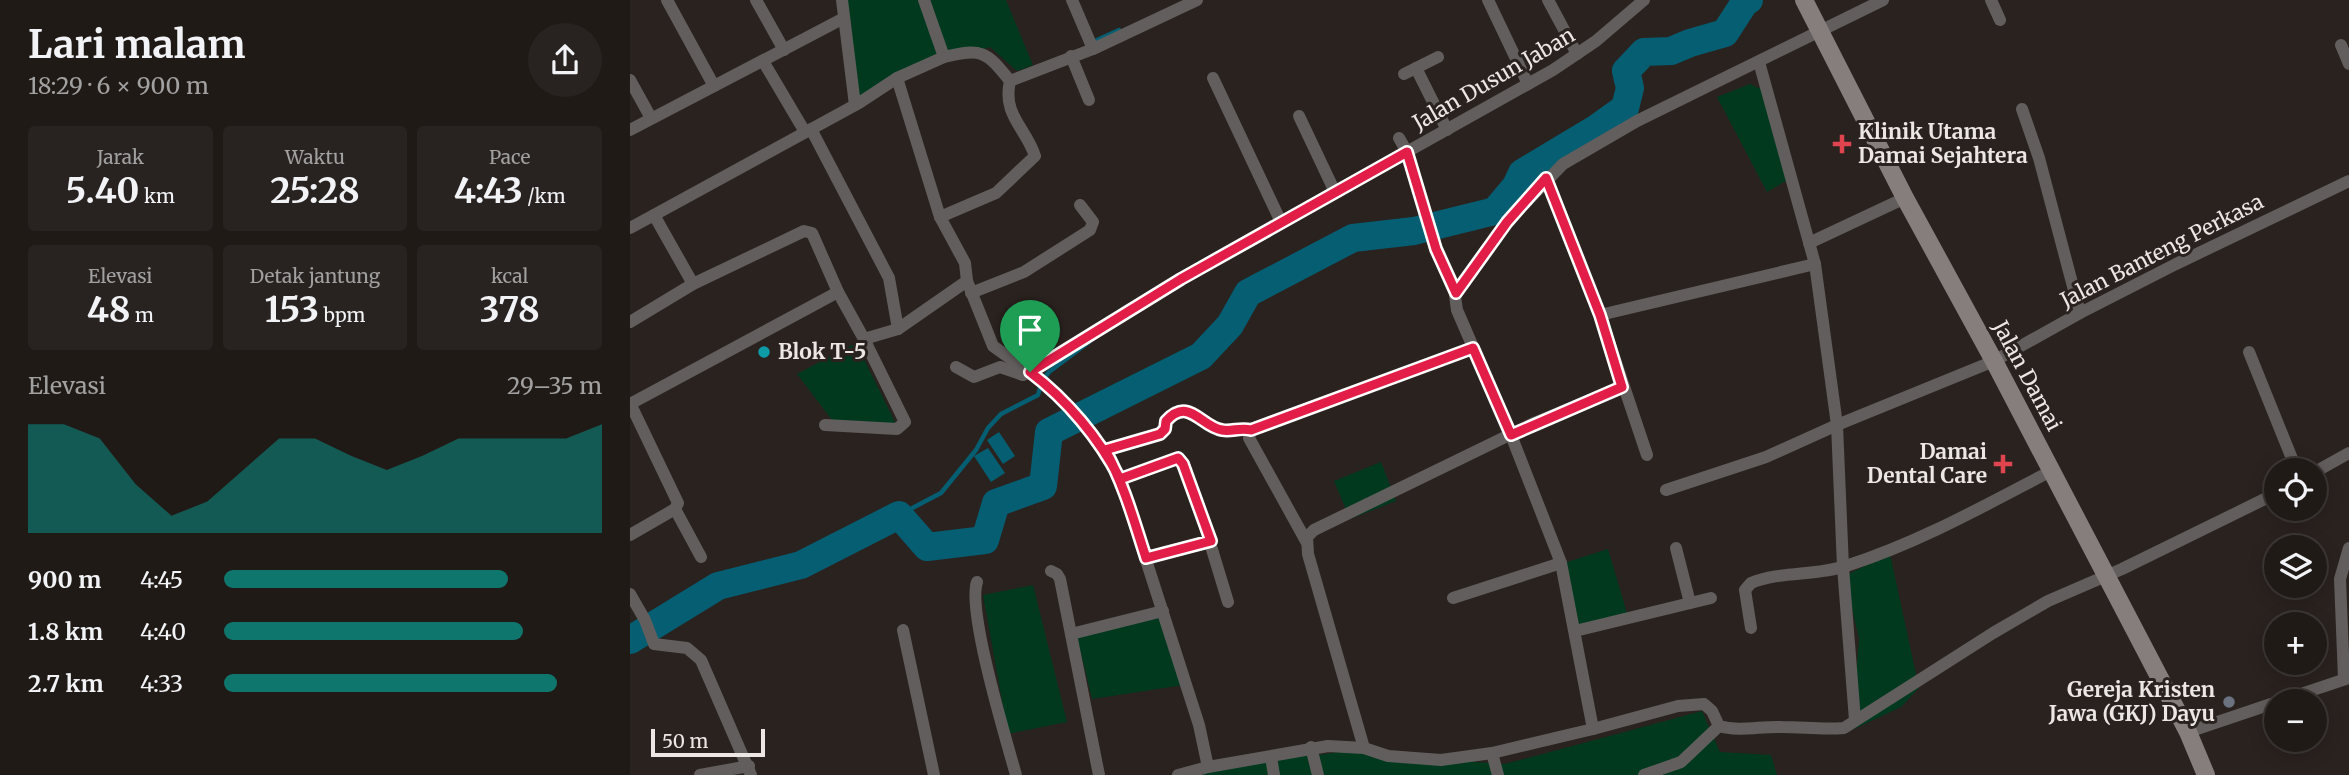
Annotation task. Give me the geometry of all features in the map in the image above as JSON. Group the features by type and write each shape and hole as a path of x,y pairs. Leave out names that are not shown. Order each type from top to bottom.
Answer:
{"main road":[{"name":"Jalan Damai","path":"1804,0 1905,198 1994,360 2188,733 2206,775"}],"street":[{"path":"667,0 714,86"},
{"path":"756,0 784,50"},
{"path":"842,0 855,105"},
{"path":"924,0 944,57"},
{"path":"1072,0 1093,48"},
{"path":"1164,0 1170,13"},
{"path":"1010,81 1093,48 1197,0"},
{"path":"1488,0 1527,81"},
{"path":"1548,0 1577,54"},
{"name":"Jalan Dusun Jaban","path":"1030,372 1173,284 1446,126 1577,54 1644,0"},
{"path":"1456,293 1507,222 1546,178 1563,164 1637,121 1883,0"},
{"path":"1991,0 2000,20"},
{"path":"630,130 844,18"},
{"path":"2342,45 2349,64"},
{"path":"630,228 855,105 897,78 944,57 981,52 995,62 1010,81"},
{"path":"1071,57 1089,100"},
{"path":"1404,74 1438,57"},
{"path":"763,61 808,130 888,278 898,329"},
{"path":"1759,62 1815,264 1836,425 1843,567 1855,720"},
{"path":"1416,68 1446,126"},
{"path":"897,78 940,217 965,263 969,287 993,346 1030,372 1071,410 1105,450 1120,479 1200,732 1208,767"},
{"path":"1213,78 1281,222"},
{"path":"630,80 651,118"},
{"path":"940,217 996,193 1035,156 1010,107 1007,92 1010,81"},
{"path":"2022,108 2039,159 2080,313"},
{"path":"1299,116 1335,192"},
{"path":"1399,138 1406,151 1436,249 1456,293 1455,304 1511,435 1560,564 1593,729"},
{"path":"1546,178 1600,315 1647,455"},
{"name":"Jalan Banteng Perkasa","path":"1667,491 1766,457 1994,360 2080,313 2349,181"},
{"path":"1809,243 1905,198"},
{"path":"864,339 898,329 969,287 1024,272 1090,230 1093,222 1080,205"},
{"path":"654,215 693,284"},
{"path":"630,322 693,284 804,231 812,233 838,292 905,422 897,429 825,425"},
{"path":"1600,315 1815,264"},
{"path":"630,535 675,509 678,499 630,403 838,292"},
{"path":"1105,450 1160,434 1170,416 1181,412 1194,413 1220,430 1251,430 1473,348"},
{"path":"2249,352 2292,458"},
{"path":"956,367 974,377 1000,367 1023,375 1030,372"},
{"path":"1306,541 1314,530 1511,435 1622,387"},
{"path":"1251,430 1249,438 1306,541 1364,748"},
{"path":"2327,465 2349,453"},
{"path":"1120,479 1178,458 1183,464 1211,541 1228,602"},
{"path":"1751,628 1745,590 1751,583 1843,567 1900,546 1939,529 2051,471"},
{"path":"1178,775 1311,747 1364,748 1388,756 1441,760 1492,753 1678,706 1704,704 1712,711 1719,726 1728,729 1844,728 2048,601 2264,499"},
{"path":"675,509 701,557"},
{"path":"1146,558 1211,541"},
{"path":"1676,548 1690,603"},
{"path":"2314,689 2346,678 2340,579 2349,548"},
{"path":"1453,598 1560,564"},
{"path":"1051,571 1057,573 1060,579 1099,775"},
{"path":"977,582 974,599 1016,775"},
{"path":"630,594 645,620 654,644 687,648 701,660 750,771 700,775"},
{"path":"1575,631 1711,598"},
{"path":"1071,634 1163,611"},
{"path":"903,629 934,775"},
{"path":"2188,733 2264,707"},
{"path":"1644,775 1681,762 1719,726"},
{"path":"1311,747 1318,775"},
{"path":"1492,753 1498,775"},
{"path":"1271,757 1274,775"},
{"path":"1441,760 1443,775"}],"green space":[{"path":"839,0 1006,0 1033,65 1017,71 990,47 897,78 858,101"},
{"path":"1750,84 1765,91 1791,178 1767,192 1717,97"},
{"path":"856,343 896,424 832,420 797,374"},
{"path":"1381,462 1396,501 1350,519 1334,481"},
{"path":"1608,549 1627,613 1578,628 1564,563"},
{"path":"1890,554 1919,688 1901,707 1852,730 1859,638 1844,576"},
{"path":"1033,585 1067,722 1008,734 983,595"},
{"path":"1163,611 1184,685 1092,699 1076,633"},
{"path":"1702,711 1720,752 1771,755 1777,775 1184,775 1271,757 1319,755 1364,748 1388,756 1505,764"}],"water":[{"path":"999,432 1015,456 1003,464 987,440"},
{"path":"988,448 1005,473 991,482 974,456"}],"waterway":[{"path":"630,640 718,586 801,565 899,515 927,547 985,540 996,503 1043,486 1049,432 1201,356 1230,325 1248,293 1353,238 1414,231 1495,211 1516,186 1522,173 1625,108 1630,88 1626,71 1644,52 1671,51 1725,33 1749,0"},
{"path":"1097,40 1119,30"},
{"path":"899,515 941,493 1001,414 1038,395 1042,381 1049,372 1089,342"}],"place":[{"name":"Klinik Utama Damai Sejahtera","path":"1842,144"},
{"name":"Blok T-5","path":"764,352"},
{"name":"Damai Dental Care","path":"2003,464"},
{"name":"Gereja Kristen Jawa (GKJ) Dayu","path":"2229,702"}],"route":[{"path":"1030,372 1082,422 1105,450 1120,479 1178,458 1181,460 1211,541 1146,558 1120,479 1112,464 1105,450 1164,432 1166,421 1176,413 1194,413 1220,430 1251,430 1473,348 1511,435 1622,387 1600,315 1546,178 1507,222 1456,293 1436,249 1407,152 1181,279 1030,372"}]}
